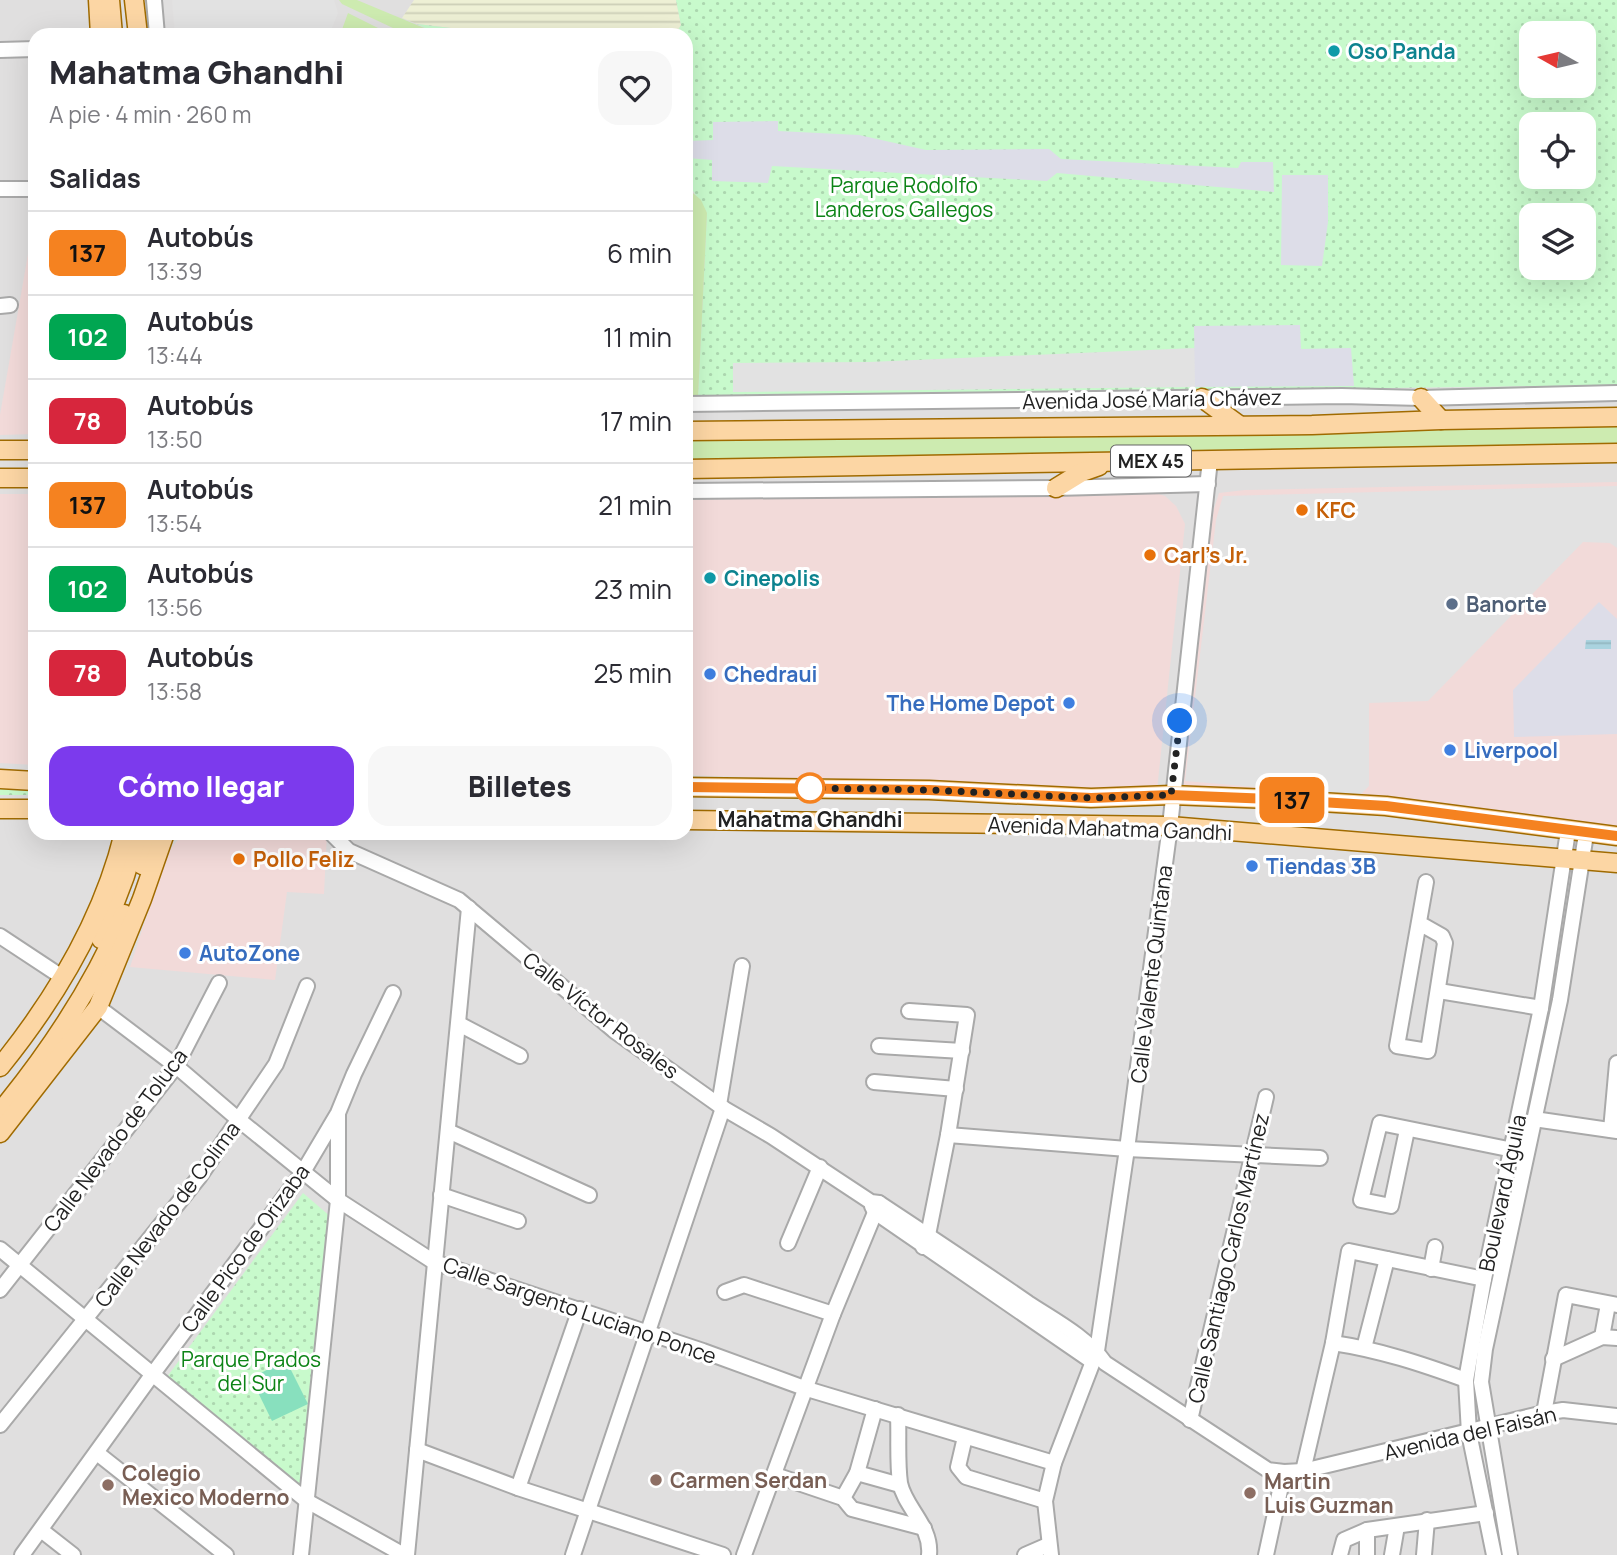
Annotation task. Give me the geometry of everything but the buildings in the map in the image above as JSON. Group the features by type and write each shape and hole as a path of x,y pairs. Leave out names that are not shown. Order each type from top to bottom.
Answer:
{"main road":[{"path":"98,0 111,28"},
{"path":"110,0 113,28"},
{"path":"115,28 124,0"},
{"path":"134,0 137,28"},
{"path":"1202,398 1239,425"},
{"path":"1421,398 1441,420"},
{"name":"Avenida José María Chávez","path":"693,431 1239,425 1617,417"},
{"path":"0,450 28,450"},
{"name":"MEX 45","path":"693,469 1617,453"},
{"path":"1056,488 1082,472 1115,462"},
{"path":"0,478 28,478"},
{"path":"0,779 28,781"},
{"name":"Avenida Mahatma Gandhi","path":"693,787 929,790 1091,798 1171,795 1386,806 1617,836"},
{"path":"0,808 28,809"},
{"name":"Avenida Mahatma Gandhi","path":"693,820 1170,827 1617,863"},
{"path":"0,1067 31,1027 79,950 112,874 119,840"},
{"path":"0,1094 44,1038 87,967 125,876 136,840"},
{"path":"0,1112 61,1033 97,972 123,917 146,854 158,840"},
{"path":"0,1133 98,1007 164,840"}],"street":[{"path":"154,0 156,28"},
{"path":"0,50 28,49"},
{"path":"0,189 28,189"},
{"name":"Avenida José María Chávez","path":"693,404 1421,398 1617,393"},
{"name":"Calle Valente Quintana","path":"1050,1550 1045,1501 1054,1464 1098,1359 1170,827 1171,795 1210,460"},
{"path":"693,491 1208,484"},
{"name":"Boulevard Águila","path":"1494,1555 1469,1433 1466,1380 1484,1279 1519,1151 1534,1119 1560,1000 1577,832"},
{"name":"Calle Víctor Rosales","path":"338,840 349,851 459,900 616,1032 721,1107 820,1167 1098,1359"},
{"name":"Boulevard Águila","path":"1510,1555 1481,1382 1541,1008 1573,860"},
{"path":"1419,923 1442,936 1445,943 1428,1051 1396,1046 1426,882"},
{"path":"0,1249 307,1501 405,1555 418,1450 469,908"},
{"path":"0,936 62,977"},
{"path":"573,1555 721,1107 742,966"},
{"name":"Calle Nevado de Toluca","path":"0,1290 176,1066 219,983"},
{"name":"Calle Nevado de Colima","path":"0,1425 200,1176 276,1064 307,986"},
{"path":"1439,991 1541,1008"},
{"name":"Calle Pico de Orizaba","path":"22,1555 303,1172 338,1113 393,993"},
{"name":"Calle Sargento Luciano Ponce","path":"98,1007 176,1066 338,1200 434,1262 807,1388 1054,1464"},
{"path":"909,1011 967,1015 948,1135 926,1241"},
{"path":"459,1024 520,1056"},
{"path":"879,1046 962,1051"},
{"path":"1534,1119 1614,1131 1617,1063"},
{"path":"874,1082 956,1089"},
{"name":"Calle Santiago Carlos Martínez","path":"1190,1420 1266,1097"},
{"path":"302,1555 338,1200 338,1113"},
{"path":"1407,1130 1391,1206 1361,1200 1380,1123 1519,1151"},
{"path":"448,1131 589,1195"},
{"path":"948,1135 1128,1149 1320,1158"},
{"path":"789,1243 820,1167"},
{"path":"441,1195 518,1220"},
{"path":"744,1555 875,1206"},
{"path":"1431,1269 1435,1247"},
{"path":"1303,1471 1333,1343 1349,1251 1484,1279"},
{"path":"1364,1348 1387,1259"},
{"path":"725,1292 744,1285 834,1314"},
{"path":"1544,1413 1553,1359 1566,1296 1612,1304 1610,1338 1553,1359"},
{"path":"518,1488 580,1310"},
{"path":"1333,1343 1405,1358 1466,1380"},
{"name":"Avenida del Faisán","path":"1098,1359 1268,1470 1284,1472 1303,1471 1544,1413 1563,1410 1617,1416"},
{"path":"842,1498 857,1473 875,1409"},
{"path":"898,1415 900,1485 924,1528 929,1555"},
{"path":"965,1437 958,1467 966,1478 1045,1501"},
{"path":"418,1450 518,1488 723,1555"},
{"path":"97,1453 226,1555"},
{"path":"1266,1555 1284,1472"},
{"path":"857,1473 900,1485"},
{"path":"775,1475 842,1498 852,1509 924,1528"},
{"path":"1340,1555 1344,1540 1353,1534 1427,1520 1486,1513"},
{"path":"1424,1555 1427,1520"},
{"path":"1392,1555 1397,1525"},
{"path":"41,1530 73,1555"},
{"path":"1367,1530 1367,1555"},
{"path":"1031,1554 1050,1550"}],"shaded area":[{"path":"0,0 1617,0 1617,1555 0,1555"},
{"path":"172,0 334,0 338,13 332,28 174,28"},
{"path":"778,121 778,131 859,135 926,150 1049,149 1061,159 1238,168 1241,162 1273,162 1274,192 1057,173 1047,181 772,166 768,183 712,181 712,160 693,158 693,141 713,140 713,122"},
{"path":"1282,175 1328,175 1328,222 1322,266 1281,265"},
{"path":"28,254 28,434 0,435 0,415"},
{"path":"1300,325 1301,349 1351,348 1354,386 1195,387 1194,326"},
{"path":"1195,348 1195,387 733,392 733,363 869,362"},
{"path":"1617,482 1617,833 1179,795 1206,565 1219,493 1245,490"},
{"path":"1617,486 1617,548 1610,543 1583,542 1428,701 1369,703 1369,786 1359,796 1185,781 1216,520 1223,496"},
{"name":"Chedraui","path":"1150,491 1165,496 1176,506 1185,524 1157,790 693,775 693,500"},
{"path":"0,494 28,494 28,765 0,763"},
{"path":"1599,602 1617,619 1617,734 1514,737 1513,690"},
{"path":"178,840 327,840 324,894 287,892 275,980 130,967 167,854"}],"green space":[{"path":"339,0 357,0 424,28 393,28 342,4"},
{"path":"414,0 676,0 681,25 679,28 451,28 417,24 402,18"},
{"name":"Parque Rodolfo Landeros Gallegos","path":"676,0 1617,0 1617,385 698,397 707,213 693,191 693,28 679,28 681,25"},
{"path":"348,13 378,28 343,28"},
{"path":"417,24 451,28 425,28"},
{"path":"693,193 701,200 707,213 698,397 693,397"},
{"path":"1617,421 1617,449 693,461 693,434"},
{"path":"0,782 28,783 28,795 0,795"},
{"name":"Parque Prados del Sur","path":"303,1193 331,1217 302,1495 164,1381"},
{"path":"286,1360 308,1404 272,1421 251,1378"}],"water":[{"path":"1586,640 1611,640 1611,649 1585,649"}],"bus line":[{"name":"137","path":"693,787 929,790 1091,798 1171,795 1271,799 1386,806 1617,836"}],"place":[{"name":"Oso Panda","path":"1334,51"},
{"name":"KFC","path":"1302,510"},
{"name":"Carl's Jr.","path":"1150,555"},
{"name":"Cinepolis","path":"710,578"},
{"name":"Banorte","path":"1452,604"},
{"name":"Chedraui","path":"710,674"},
{"name":"The Home Depot","path":"1069,703"},
{"name":"Liverpool","path":"1450,750"},
{"name":"Mahatma Ghandhi","path":"810,788"},
{"name":"Pollo Feliz","path":"239,859"},
{"name":"Tiendas 3B","path":"1252,866"},
{"name":"AutoZone","path":"185,953"},
{"name":"Carmen Serdan","path":"656,1480"},
{"name":"Colegio Mexico Moderno","path":"108,1485"},
{"name":"Martin Luis Guzman","path":"1250,1493"}],"route":[{"path":"810,788 929,790 1091,798 1171,795 1180,721"}]}
